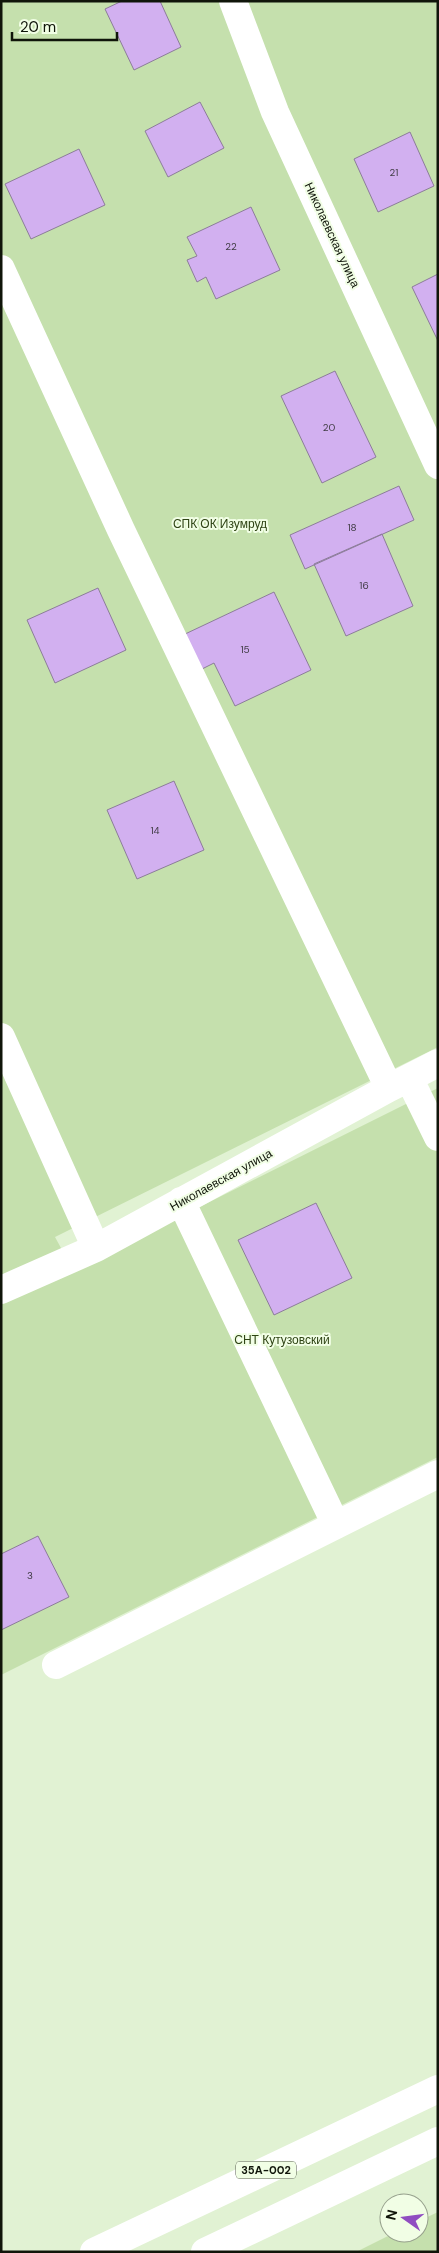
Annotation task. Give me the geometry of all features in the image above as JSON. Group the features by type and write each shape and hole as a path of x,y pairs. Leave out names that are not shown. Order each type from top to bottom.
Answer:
{"street":[{"name":"Николаевская улица","path":"233,1 275,112 438,465"},
{"path":"1,269 121,530 399,1082 438,1137"},
{"path":"1,1037 96,1248"},
{"name":"Николаевская улица","path":"1,1290 96,1248 399,1082 438,1063"},
{"path":"181,1201 336,1525"},
{"path":"56,1665 438,1474"},
{"name":"35А-002","path":"94,2252 438,2089"},
{"path":"205,2252 438,2141"}],"green space":[{"name":"СПК ОК Изумруд","path":"1,1 438,1 438,1047 55,1237 73,1270 438,1088 438,1457 1,1675"},
{"path":"438,2212 438,2252 356,2252 379,2240 379,2243 429,2243 429,2216"}],"building":[{"path":"122,1 160,1 181,47 134,70 105,9"},
{"path":"200,102 224,148 168,177 145,131"},
{"path":"410,132 434,186 378,212 354,159"},
{"path":"79,149 105,205 31,239 5,184"},
{"path":"251,207 280,270 216,299 206,277 197,282 187,260 197,256 187,237"},
{"path":"438,274 438,341 412,287"},
{"path":"335,371 376,457 322,483 281,396"},
{"path":"399,486 414,520 305,569 290,535"},
{"path":"382,534 413,606 346,636 314,564"},
{"path":"98,588 126,650 55,683 27,620"},
{"path":"274,592 311,670 235,706 214,663 200,670 183,635"},
{"path":"174,781 204,850 137,879 107,810"},
{"path":"316,1203 352,1278 274,1315 238,1240"},
{"path":"38,1536 69,1597 1,1630 1,1554"}],"park label":[{"name":"СНТ Кутузовский","path":"282,1340"}]}
